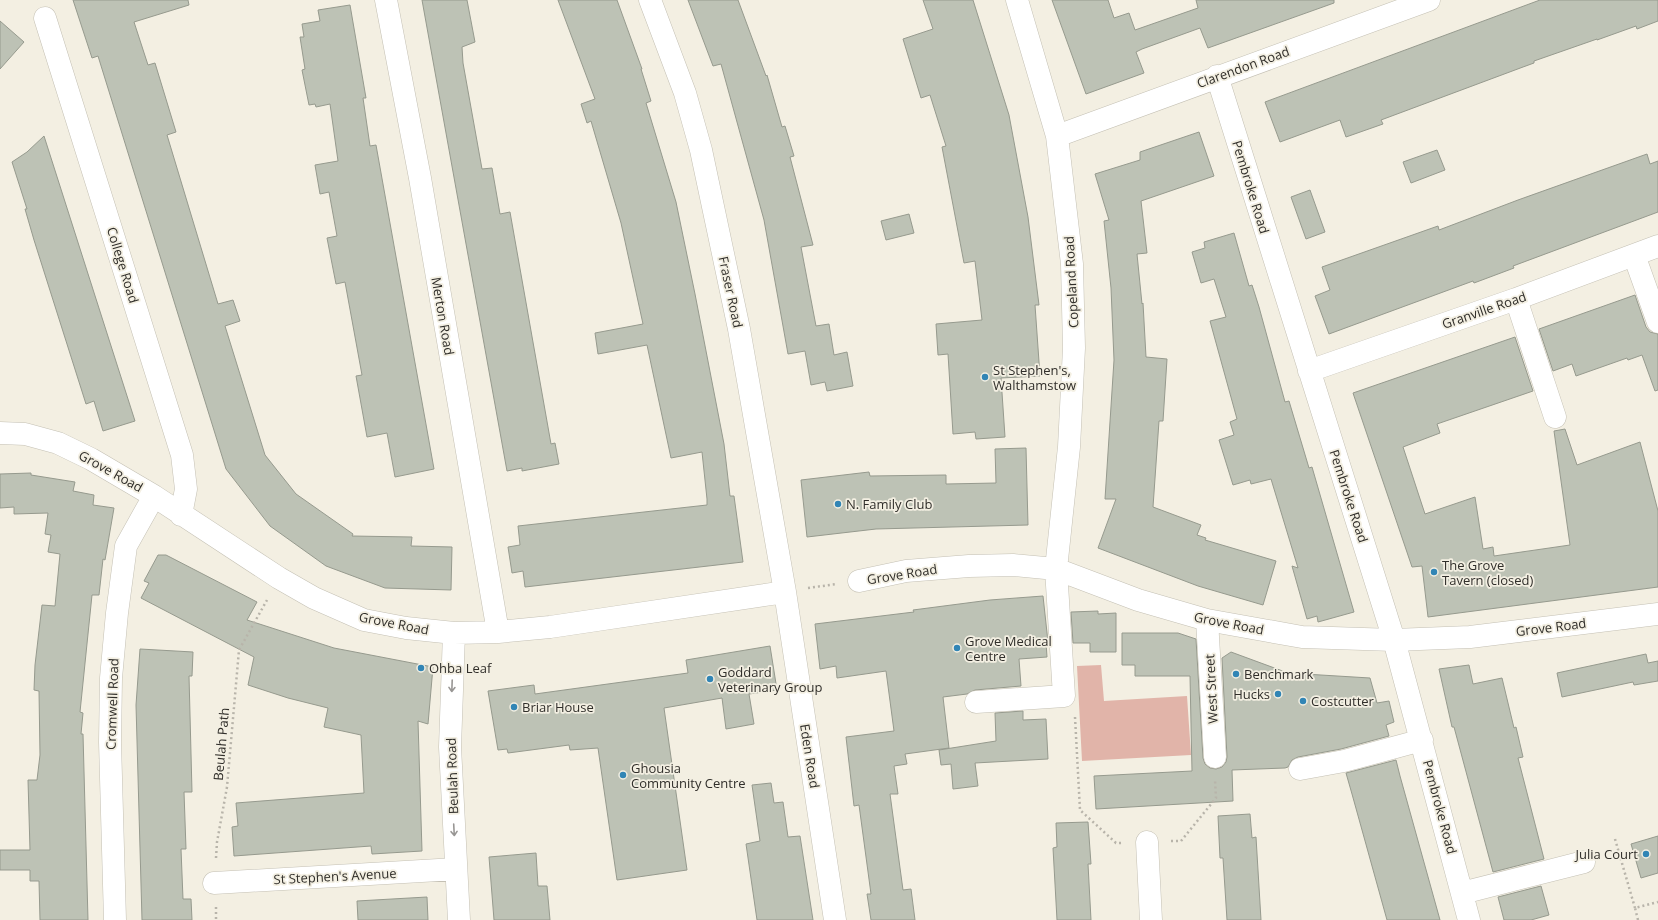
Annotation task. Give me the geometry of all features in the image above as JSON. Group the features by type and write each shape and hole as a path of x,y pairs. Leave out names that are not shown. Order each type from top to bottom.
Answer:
{"street":[{"name":"Merton Road","path":"386,0 420,178 498,632"},
{"name":"Fraser Road","path":"650,0 685,93 702,150 739,329 785,592"},
{"name":"Copeland Road","path":"976,702 1064,696 1056,569 1069,447 1074,348 1072,264 1057,136 1017,0"},
{"name":"Clarendon Road","path":"1057,136 1216,76 1428,0"},
{"name":"College Road","path":"45,18 182,455 186,489 181,515"},
{"name":"Pembroke Road","path":"1216,76 1394,640 1469,920"},
{"name":"Granville Road","path":"1309,371 1516,299 1658,246"},
{"path":"1634,255 1658,322"},
{"path":"1516,299 1555,417"},
{"name":"Grove Road","path":"0,433 25,434 58,443 91,459 154,496 279,578 314,598 364,620 406,628 454,633 498,632 550,627 785,592"},
{"name":"Cromwell Road","path":"116,920 110,742 111,678 116,613 126,546 154,496"},
{"name":"Grove Road","path":"859,581 906,571 969,566 1013,565 1056,569 1138,600 1207,620 1302,637 1394,640 1470,637 1658,614"},
{"name":"Eden Road","path":"785,592 835,920"},
{"name":"West Street","path":"1207,620 1214,757"},
{"name":"Beulah Road","path":"454,633 450,747 459,920"},
{"path":"1300,769 1344,761 1422,740"},
{"path":"1147,842 1151,920"},
{"path":"1462,893 1584,862"},
{"name":"St Stephen's Avenue","path":"214,883 456,869"}],"path":[{"name":"Beulah Path","path":"216,920 214,883 217,842 227,787 239,650 279,578"},
{"name":"Grove Road","path":"808,588 859,581"},
{"path":"1075,714 1080,810 1116,844"},
{"path":"1181,841 1216,798 1214,757"},
{"path":"1615,839 1638,920"},
{"path":"1635,908 1658,902"}],"shaded area":[{"path":"1101,665 1104,701 1187,696 1191,755 1082,761 1077,666"}],"building":[{"path":"73,0 188,0 189,5 134,22 148,65 155,63 176,132 167,135 218,304 233,300 240,321 225,326 265,455 296,494 353,534 352,536 412,537 411,546 452,547 451,590 385,588 326,566 270,526 226,469 98,56 92,58"},
{"path":"422,0 467,0 475,42 462,47 463,63 482,169 492,168 500,214 510,212 551,444 555,443 559,464 522,471 522,468 507,471"},
{"path":"558,0 617,0 642,69 651,101 646,103 676,202 695,294 724,444 730,496 734,496 743,562 525,587 523,571 512,573 508,547 520,545 518,526 707,505 702,452 671,458 647,345 598,354 595,333 643,324 621,223 591,121 587,123 581,104 595,99"},
{"path":"688,0 738,0 766,76 767,75 782,127 785,126 794,156 790,157 813,245 801,247 816,326 829,324 834,355 847,352 853,386 827,391 825,382 811,385 805,351 788,354 764,220 721,64 713,66"},
{"path":"923,0 973,0 1009,115 1028,217 1039,305 1035,305 1040,376 1001,378 1005,437 976,439 975,432 953,434 948,354 938,355 936,324 982,320 975,261 964,263 942,147 946,146 930,95 921,98 903,39 933,29"},
{"path":"1052,0 1108,0 1114,18 1129,13 1135,30 1198,8 1196,0 1334,0 1334,3 1208,48 1200,28 1142,49 1136,52 1144,73 1086,94"},
{"path":"1540,0 1658,0 1658,21 1637,29 1636,26 1534,61 1534,63 1381,120 1383,124 1346,137 1340,120 1280,142 1265,102"},
{"path":"350,5 366,98 363,98 370,146 376,145 434,469 395,477 387,433 367,437 356,376 362,375 345,282 336,284 327,238 337,236 329,192 320,194 315,165 338,161 330,104 316,107 315,104 309,105 302,70 305,69 300,37 304,37 302,24 320,21 318,10"},
{"path":"0,21 24,42 0,69"},
{"path":"1199,132 1214,176 1141,201 1147,253 1137,254 1142,304 1143,303 1146,357 1167,359 1163,421 1159,421 1153,507 1201,525 1197,535 1206,538 1205,540 1276,561 1263,605 1198,586 1098,548 1116,499 1105,499 1114,360 1111,288 1104,221 1109,220 1095,174 1140,160 1140,152"},
{"path":"44,136 135,421 103,431 94,401 86,404 34,240 25,209 27,209 12,162 27,152"},
{"path":"1437,150 1445,170 1411,183 1403,162"},
{"path":"1647,154 1650,164 1658,161 1658,212 1513,266 1514,268 1474,283 1473,281 1329,334 1315,296 1330,290 1322,267 1438,226 1439,230"},
{"path":"1310,190 1325,232 1306,239 1291,197"},
{"path":"909,214 914,233 886,240 881,221"},
{"path":"1234,233 1249,286 1252,285 1259,307 1285,402 1289,401 1309,468 1312,467 1354,612 1318,622 1317,616 1307,619 1292,566 1298,568 1271,479 1251,484 1250,480 1233,485 1219,440 1234,435 1230,422 1237,419 1210,321 1226,317 1214,279 1201,283 1192,252 1205,248 1204,242"},
{"path":"1635,295 1646,327 1650,332 1658,334 1658,390 1655,391 1642,355 1628,360 1627,358 1576,376 1572,364 1553,371 1539,329"},
{"path":"1515,337 1533,391 1437,424 1440,433 1403,447 1425,514 1475,497 1483,549 1493,547 1494,556 1570,545 1554,431 1565,429 1577,465 1640,442 1658,511 1658,587 1428,617 1422,566 1412,567 1353,393"},
{"path":"1026,448 1028,525 876,529 807,537 801,480 869,472 870,476 946,475 946,484 996,483 995,449"},
{"path":"31,473 31,475 75,482 73,491 94,495 93,505 114,508 105,560 103,559 99,595 92,595 80,712 83,713 81,734 83,734 88,920 40,920 39,881 30,881 30,870 0,870 0,850 30,850 28,780 37,780 40,755 39,691 34,690 35,665 42,605 55,606 60,554 48,552 51,535 45,534 48,513 14,514 14,507 0,508 0,474"},
{"path":"158,555 166,555 257,602 247,620 334,648 433,667 428,724 418,721 422,851 372,854 371,846 234,856 232,827 238,826 236,803 364,793 361,735 324,727 328,708 288,698 248,685 254,657 141,598 149,583 144,581"},
{"path":"1043,596 1048,642 1046,642 1047,657 1019,659 1021,686 975,690 967,694 943,697 949,748 905,754 907,764 894,766 898,794 890,794 903,890 911,889 915,920 871,920 867,894 871,894 859,805 854,806 846,737 894,731 886,671 837,678 836,666 820,669 815,624 914,612 913,610 990,600"},
{"path":"1098,611 1098,614 1116,613 1116,652 1090,652 1090,643 1073,643 1071,612"},
{"path":"1122,633 1178,633 1196,639 1203,758 1205,764 1210,768 1216,769 1222,767 1226,762 1227,757 1222,658 1231,652 1288,673 1370,678 1377,703 1389,701 1394,722 1386,725 1389,736 1341,749 1298,757 1292,760 1288,767 1285,768 1232,770 1233,801 1096,809 1094,776 1192,771 1190,676 1135,676 1135,665 1122,665"},
{"path":"770,646 777,690 749,694 754,724 726,729 722,698 664,708 687,870 617,880 598,748 570,750 569,745 508,753 507,749 498,750 488,691 534,685 535,694 688,673 686,660"},
{"path":"140,649 193,652 192,676 189,676 192,792 184,792 186,849 181,849 183,899 191,899 192,920 142,920 136,705"},
{"path":"1646,654 1648,663 1658,661 1658,681 1634,685 1633,682 1562,697 1557,673"},
{"path":"1469,665 1473,684 1502,678 1514,728 1516,727 1523,757 1518,758 1544,859 1493,872 1454,727 1452,727 1439,669"},
{"path":"1023,711 1023,720 1046,719 1048,759 975,763 978,786 953,789 951,764 941,765 939,750 996,741 995,713"},
{"path":"1396,760 1440,920 1387,920 1346,773"},
{"path":"771,783 774,803 783,802 788,837 800,836 813,920 757,920 746,844 760,841 752,785"},
{"path":"1250,814 1252,838 1256,837 1261,920 1227,920 1223,858 1220,858 1218,816"},
{"path":"1088,822 1091,864 1088,864 1091,920 1057,920 1053,848 1057,847 1056,823"},
{"name":"Julia Court","path":"1658,836 1658,873 1641,878 1631,844"},
{"path":"536,853 538,886 547,886 550,920 494,920 489,857"},
{"path":"1541,886 1549,915 1531,920 1504,920 1498,897"},
{"path":"427,897 428,920 358,920 357,901"}],"place":[{"name":"St Stephen's, Walthamstow","path":"985,377"},
{"name":"N. Family Club","path":"838,504"},
{"name":"The Grove Tavern (closed)","path":"1434,572"},
{"name":"Grove Medical Centre","path":"957,648"},
{"name":"Ohba Leaf","path":"421,668"},
{"name":"Benchmark","path":"1236,674"},
{"name":"Goddard Veterinary Group","path":"710,679"},
{"name":"Hucks","path":"1278,694"},
{"name":"Costcutter","path":"1303,701"},
{"name":"Briar House","path":"514,707"},
{"name":"Ghousia Community Centre","path":"623,775"},
{"name":"Julia Court","path":"1646,854"}]}
